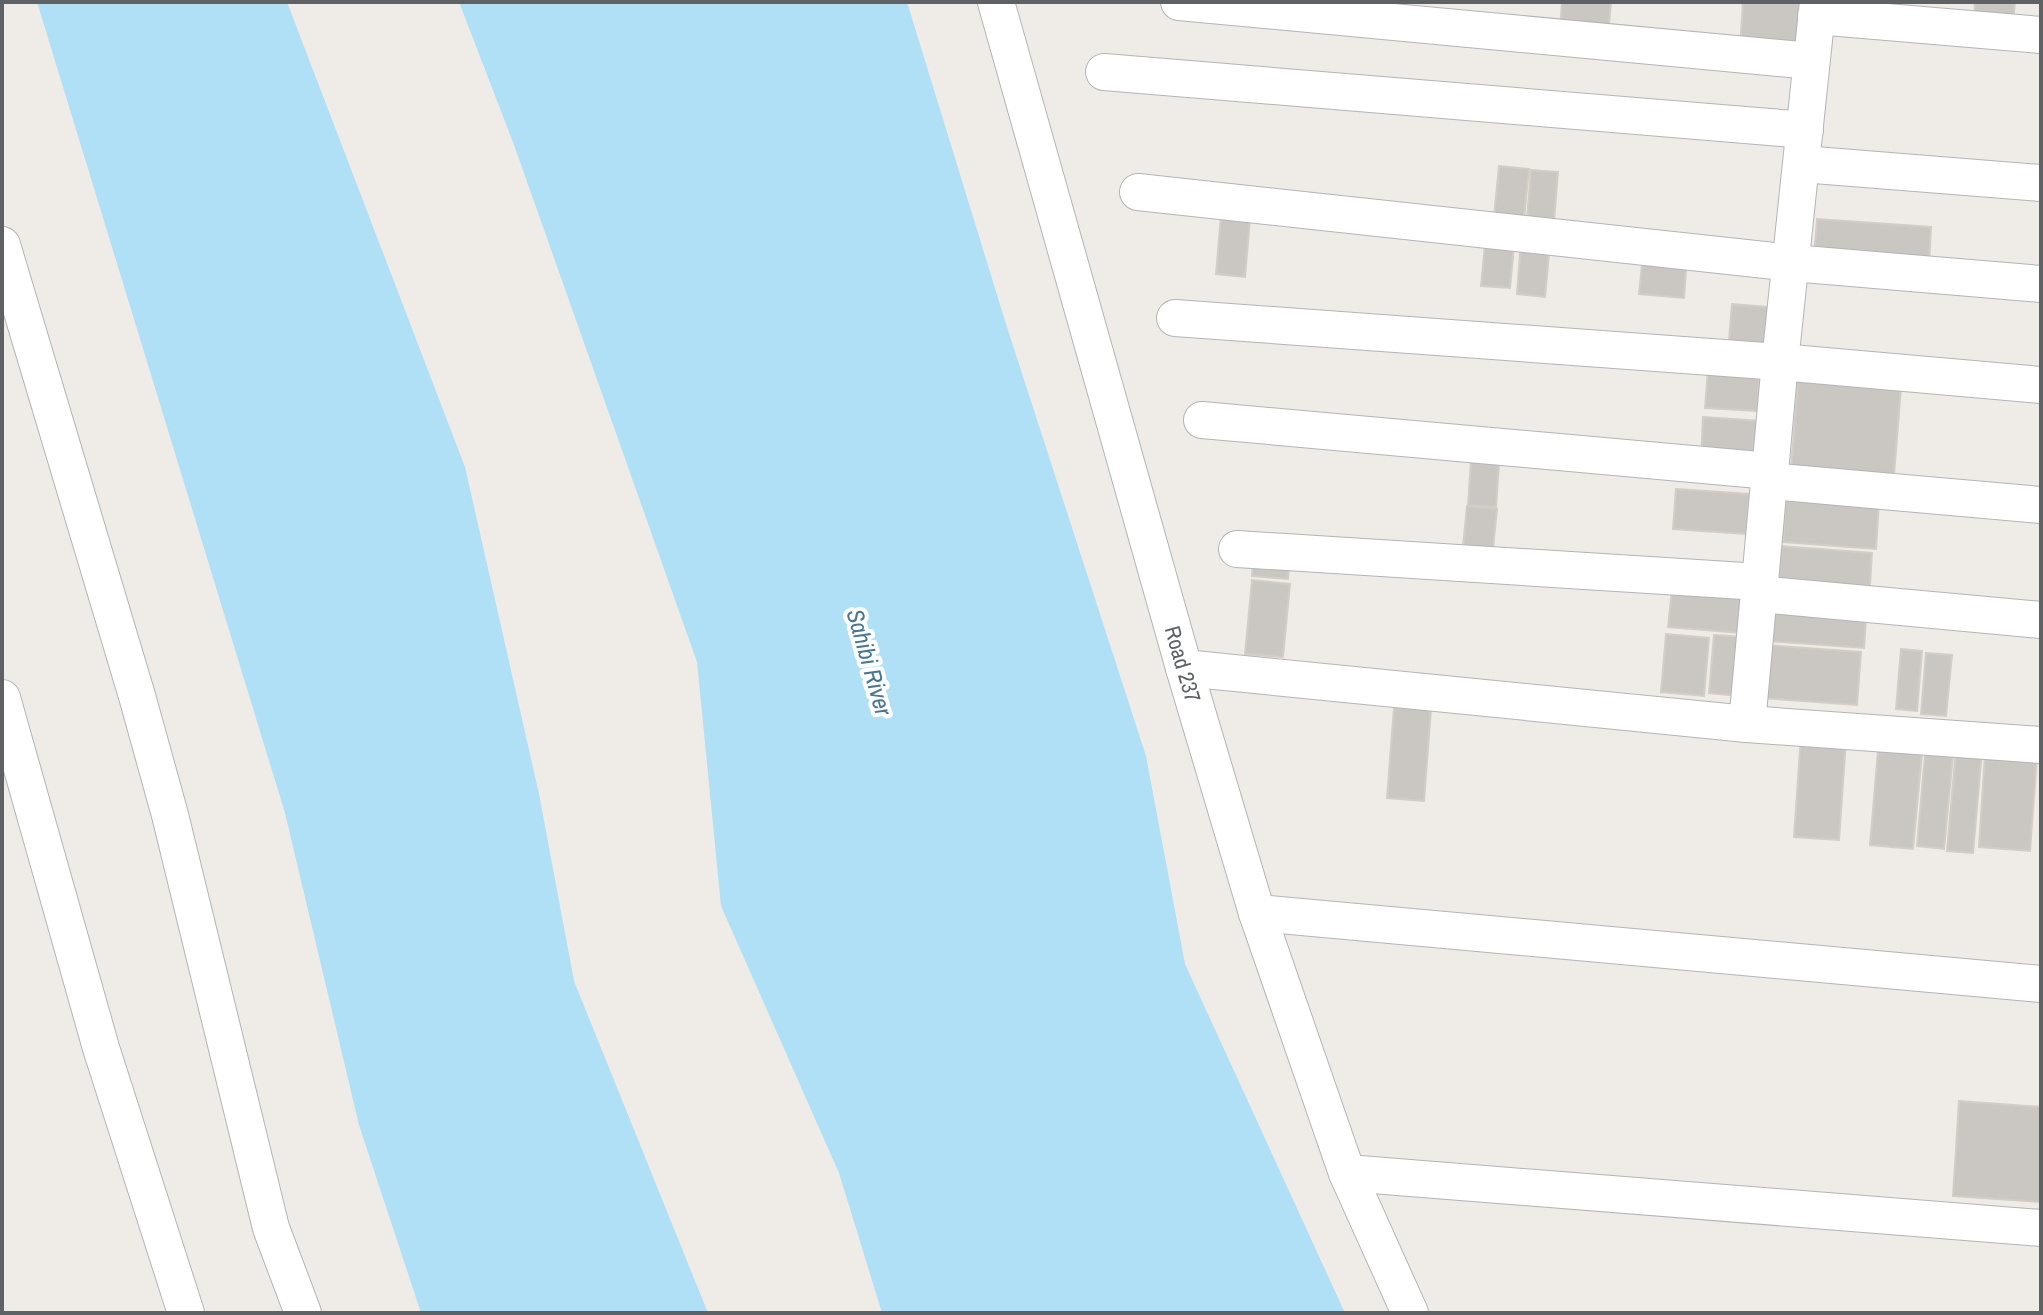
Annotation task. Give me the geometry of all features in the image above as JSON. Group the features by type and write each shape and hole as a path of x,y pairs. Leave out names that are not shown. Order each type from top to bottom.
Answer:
{"street":[{"name":"Road 237","path":"996,2 1184,668 1257,913 1347,1173 1410,1313"},
{"path":"1179,2 1811,61"},
{"path":"1747,724 1780,362 1817,9 2041,35"},
{"path":"1104,72 1803,147 2041,183"},
{"path":"1138,192 1792,263 2041,284"},
{"path":"2,245 170,815 271,1228 303,1313"},
{"path":"1175,318 1780,362 2041,385"},
{"path":"1202,420 2041,505"},
{"path":"1237,549 1760,588 2041,620"},
{"path":"1184,668 1747,724 2041,745"},
{"path":"2,698 10,754 186,1313"},
{"path":"1257,913 2041,984"},
{"path":"1347,1173 2041,1228"}],"water":[{"path":"37,2 287,2 465,467 539,794 574,981 708,1313 421,1313 359,1125 285,813"},
{"name":"Sahibi River","path":"459,2 907,2 1006,324 1146,756 1185,964 1345,1313 882,1313 839,1173 721,906 697,662 514,145"}],"building":[{"path":"1562,2 1611,2 1608,35 1560,31"},
{"path":"1743,2 1804,2 1800,52 1740,48"},
{"path":"1975,2 2015,2 2013,22 1974,19"},
{"path":"1499,166 1529,169 1524,219 1494,216"},
{"path":"1531,170 1558,172 1554,221 1527,219"},
{"path":"1221,216 1250,219 1245,277 1216,274"},
{"path":"1817,219 1931,227 1929,266 1814,258"},
{"path":"1486,233 1515,235 1510,288 1481,286"},
{"path":"1521,241 1550,243 1545,297 1517,294"},
{"path":"1643,254 1687,258 1684,298 1639,294"},
{"path":"1732,304 1779,308 1774,356 1728,352"},
{"path":"1799,368 1902,375 1894,475 1791,468"},
{"path":"1708,369 1760,373 1757,411 1705,408"},
{"path":"1703,417 1761,421 1757,466 1701,462"},
{"path":"1471,461 1499,464 1496,507 1468,505"},
{"path":"1676,489 1749,494 1746,534 1673,529"},
{"path":"1786,496 1879,503 1876,549 1783,542"},
{"path":"1467,506 1497,509 1492,559 1462,556"},
{"path":"1780,546 1872,553 1869,600 1777,593"},
{"path":"1254,551 1290,554 1288,579 1252,576"},
{"path":"1252,580 1290,584 1283,657 1245,654"},
{"path":"1672,590 1745,597 1741,633 1668,627"},
{"path":"1770,598 1867,604 1864,648 1767,641"},
{"path":"1666,634 1709,638 1704,696 1661,692"},
{"path":"1714,635 1743,637 1738,696 1709,693"},
{"path":"1766,645 1861,652 1857,705 1762,698"},
{"path":"1901,649 1922,651 1917,711 1896,709"},
{"path":"1926,653 1952,655 1946,716 1921,714"},
{"path":"1394,707 1431,709 1424,801 1387,798"},
{"path":"1801,736 1846,740 1839,840 1794,837"},
{"path":"1879,739 1923,743 1913,849 1870,845"},
{"path":"1926,743 1954,745 1944,849 1917,846"},
{"path":"1956,749 1982,751 1973,853 1947,851"},
{"path":"1985,754 2037,757 2030,851 1979,847"},
{"path":"1959,1101 2041,1107 2041,1202 1953,1196"}]}
